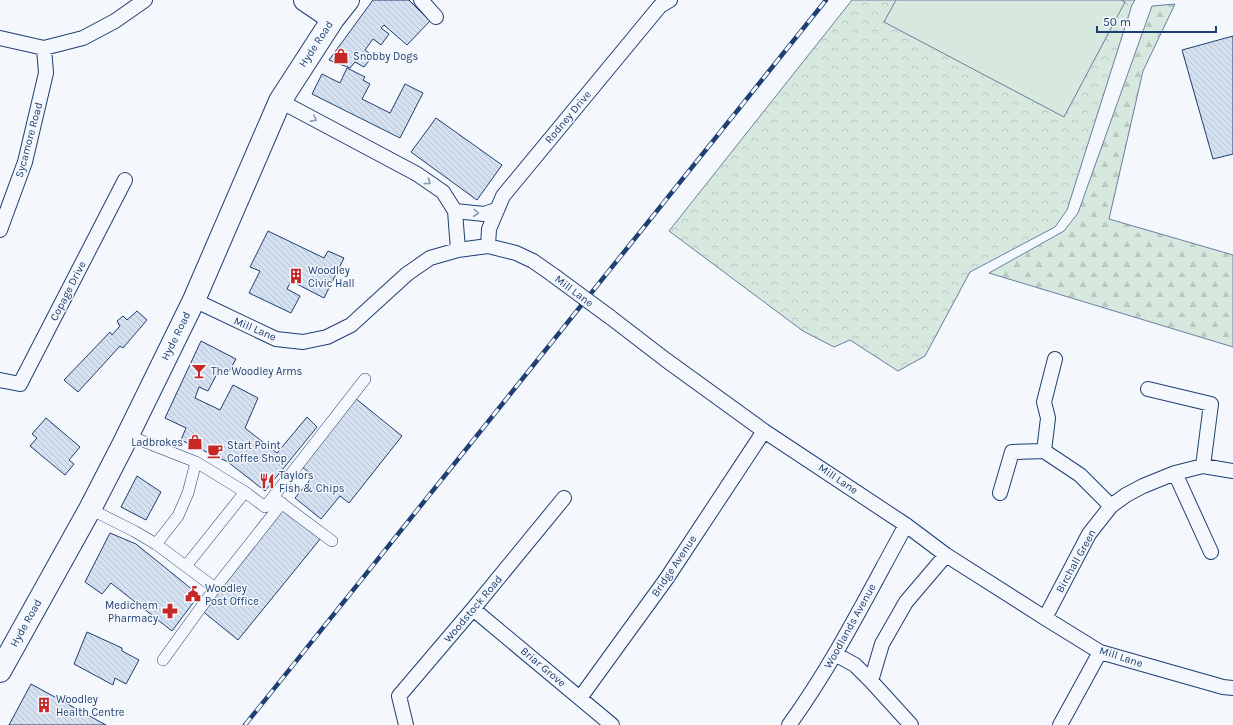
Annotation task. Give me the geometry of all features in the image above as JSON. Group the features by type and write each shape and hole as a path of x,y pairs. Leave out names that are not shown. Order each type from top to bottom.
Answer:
{"main road":[{"path":"305,0 332,9"},
{"name":"Hyde Road","path":"0,671 90,509 194,300 280,101 332,9 348,0"}],"street":[{"path":"0,38 44,48 83,38 115,21 146,0"},
{"path":"421,0 436,17"},
{"name":"Rodney Drive","path":"488,246 489,229 503,196 660,6 670,0"},
{"name":"Sycamore Road","path":"0,230 26,162 46,73 44,48"},
{"path":"280,101 418,174 443,192 456,211 458,250"},
{"name":"Copage Drive","path":"0,380 20,384 125,180"},
{"path":"456,211 484,214 496,210"},
{"name":"Mill Lane","path":"194,300 276,339 303,342 327,337 351,324 413,270 430,258 458,250 488,246 516,253 533,261 553,274 666,360 764,431 906,525 946,554 1100,652 1223,687 1233,688"},
{"path":"1044,451 1048,418 1044,402 1054,359"},
{"path":"163,660 277,500 366,379"},
{"path":"1148,389 1211,404 1203,466"},
{"name":"Bridge Avenue","path":"580,698 667,578 764,431"},
{"path":"127,435 196,462 245,492 265,507 277,500"},
{"path":"1000,494 1012,452 1044,451 1080,475 1111,506"},
{"path":"156,544 178,516 188,493 196,462"},
{"name":"Birchall Green","path":"1045,618 1089,534 1111,506 1126,495 1143,486 1175,473 1203,466 1233,471"},
{"path":"1175,473 1211,552"},
{"path":"186,566 245,492"},
{"name":"Woodstock Road","path":"406,725 399,696 564,498"},
{"path":"277,500 332,541"},
{"path":"90,509 156,544 215,588"},
{"name":"Woodlands Avenue","path":"789,725 803,706 835,654 906,525"},
{"path":"871,681 882,644 906,602 946,554"},
{"name":"Briar Grove","path":"473,609 612,725"},
{"path":"1060,725 1100,652"},
{"path":"835,654 855,665 911,725"}],"green space":[{"path":"852,0 1135,0 1132,5 1067,210 1055,227 970,272 925,356 898,371 850,340 834,347 803,331 669,231"},
{"path":"896,0 1121,0 1125,2 1064,117 884,22"},
{"path":"1175,4 1143,71 1109,219 1233,255 1233,347 989,273 1064,231 1078,213 1152,6"}],"building":[{"path":"373,0 409,0 430,21 407,45 384,25 381,28 389,34 381,45 373,39 365,50 373,56 364,67 355,62 350,68 329,60"},
{"path":"1233,36 1233,154 1213,159 1182,50"},
{"path":"347,68 365,77 363,80 370,84 362,99 390,113 405,84 423,93 400,138 312,94 322,74 340,83"},
{"path":"436,118 502,165 477,200 411,152"},
{"name":"Woodley Civic Hall","path":"268,231 324,258 328,251 344,258 324,298 291,281 287,289 300,296 291,313 249,293 260,271 250,267"},
{"path":"137,311 147,320 123,348 120,346 78,392 64,380 110,332 112,335 120,326 117,321 123,316 127,320"},
{"path":"201,341 236,359 228,373 219,370 208,391 199,387 195,398 220,410 233,385 258,398 245,428 277,453 307,417 317,427 265,491 228,462 181,440 186,428 165,418"},
{"path":"355,398 402,436 349,503 340,496 321,519 295,498 313,476 301,466"},
{"path":"46,418 80,447 69,460 74,464 65,475 30,446 37,438 32,434"},
{"path":"137,476 161,492 146,520 121,507"},
{"path":"282,507 321,538 238,640 200,609"},
{"path":"110,533 136,544 199,595 172,631 111,583 102,594 85,582"},
{"path":"87,632 122,648 122,651 139,660 126,684 115,678 113,685 74,664"},
{"name":"Woodley Health Centre","path":"31,684 106,725 9,725"}],"railway":[{"path":"245,725 826,0"}],"place":[{"name":"Snobby Dogs","path":"341,56"},
{"name":"Woodley Civic Hall","path":"296,276"},
{"name":"The Woodley Arms","path":"199,371"},
{"name":"Ladbrokes","path":"195,442"},
{"name":"Start Point Coffee Shop","path":"215,451"},
{"name":"Taylors Fish & Chips","path":"267,481"},
{"name":"Woodley Post Office","path":"193,594"},
{"name":"Medichem Pharmacy","path":"170,611"},
{"name":"Woodley Health Centre","path":"44,705"}]}
